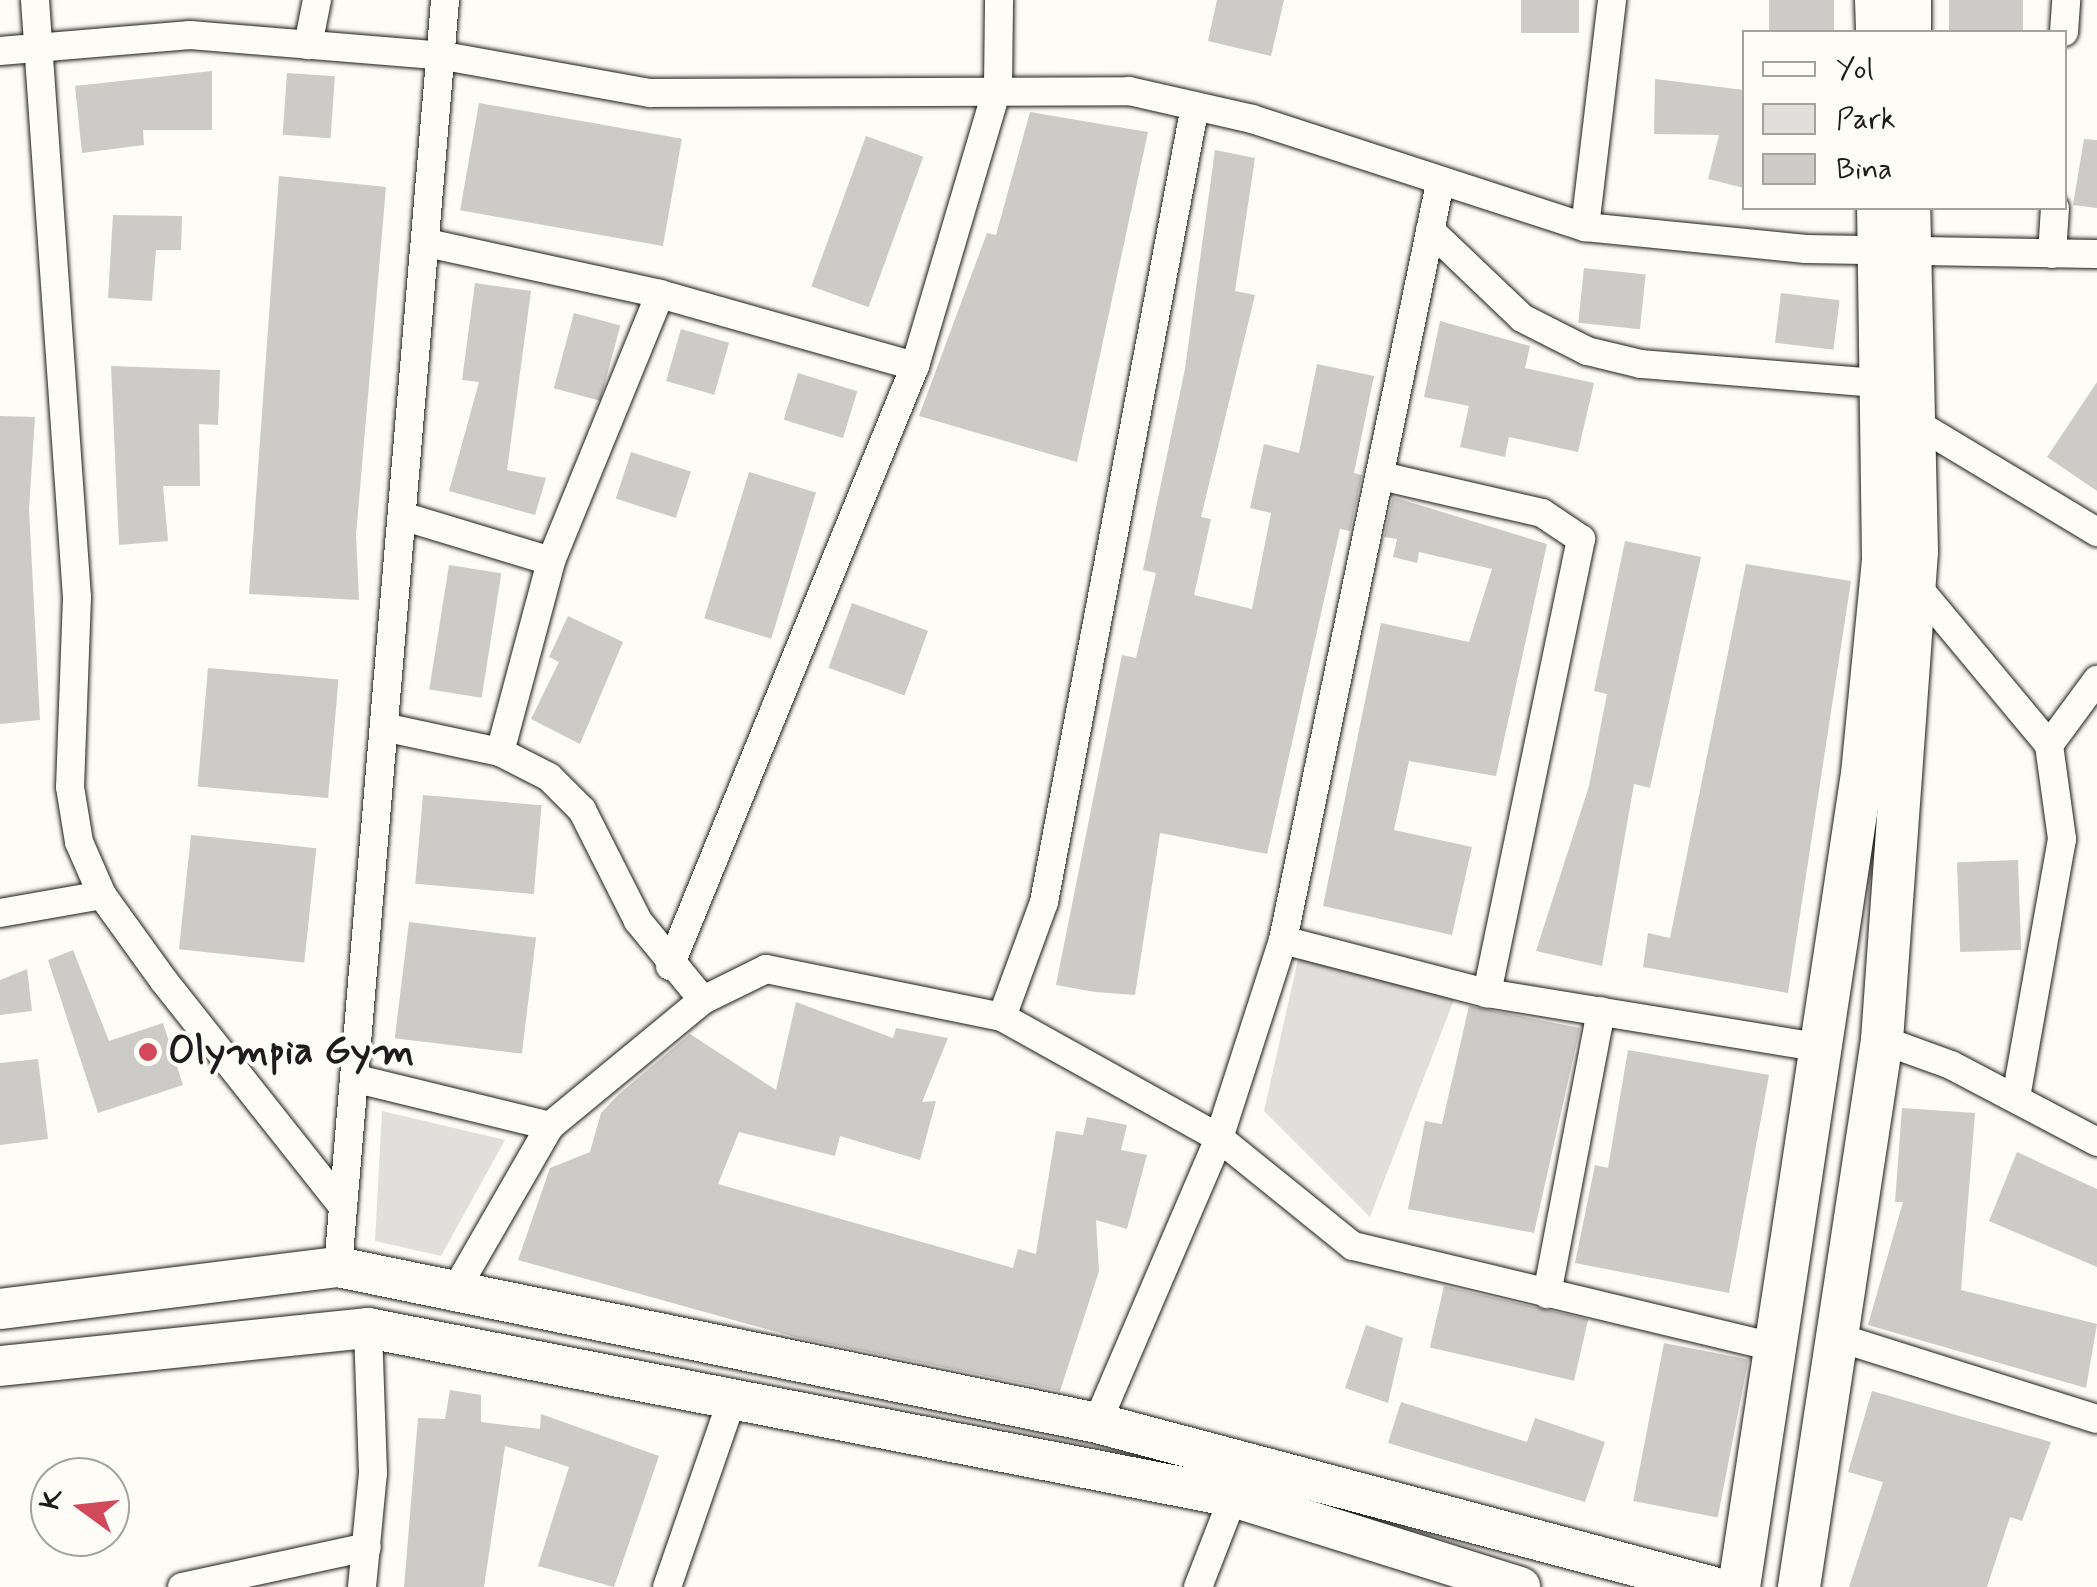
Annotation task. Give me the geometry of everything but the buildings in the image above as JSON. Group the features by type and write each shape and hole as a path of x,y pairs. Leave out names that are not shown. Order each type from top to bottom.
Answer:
{"main road":[{"path":"1876,0 1876,30"},
{"path":"1910,0 1910,30"},
{"path":"1739,1587 1816,1046 1862,774 1883,558 1878,383 1888,235 1908,210"},
{"path":"1799,1587 1840,1338 1882,1040 1915,584 1914,422 1888,235"},
{"path":"2,1309 338,1267 1097,1423 1714,1587"},
{"path":"3,1368 368,1328 731,1402 1233,1497 1520,1587"}],"street":[{"path":"35,0 77,597 70,786 102,894 342,1207"},
{"path":"308,45 318,0"},
{"path":"338,1267 388,728 444,56 444,0"},
{"path":"670,966 915,366 998,86 999,0"},
{"path":"1585,227 1612,0"},
{"path":"2064,30 2066,0"},
{"path":"0,51 190,35 444,56 650,93 998,86 1130,91 1195,106 1585,227 1888,235 2052,254 2097,254"},
{"path":"1002,1017 1044,902 1195,106"},
{"path":"1097,1423 1219,1138 1284,940 1440,182"},
{"path":"2052,254 2054,210"},
{"path":"1430,230 1522,318 1586,351 1641,364 1878,383"},
{"path":"427,242 660,294 915,366"},
{"path":"500,752 551,561 660,294"},
{"path":"1914,422 2097,532"},
{"path":"1381,476 1542,513 1581,539 1487,993"},
{"path":"405,517 551,561"},
{"path":"1915,584 2049,745 2062,839 2016,1098"},
{"path":"2049,745 2097,680"},
{"path":"388,728 500,752 549,777 582,810 670,966 703,1000"},
{"path":"0,913 102,894"},
{"path":"1284,940 1487,993 1816,1046"},
{"path":"454,1290 550,1126 703,1000 766,969 1002,1017 1219,1138 1353,1246 1772,1346"},
{"path":"1547,1294 1602,1012"},
{"path":"1882,1040 2016,1098 2097,1142"},
{"path":"357,1079 550,1126"},
{"path":"362,1587 367,1547 368,1328"},
{"path":"1840,1338 2097,1419"},
{"path":"667,1587 731,1402"},
{"path":"1198,1587 1233,1497"},
{"path":"182,1587 367,1547"}],"green space":[{"path":"1299,955 1455,997 1370,1217 1264,1111"},
{"path":"382,1111 505,1140 441,1256 375,1241"}],"place":[{"name":"Olympia Gym","path":"148,1052"}]}
